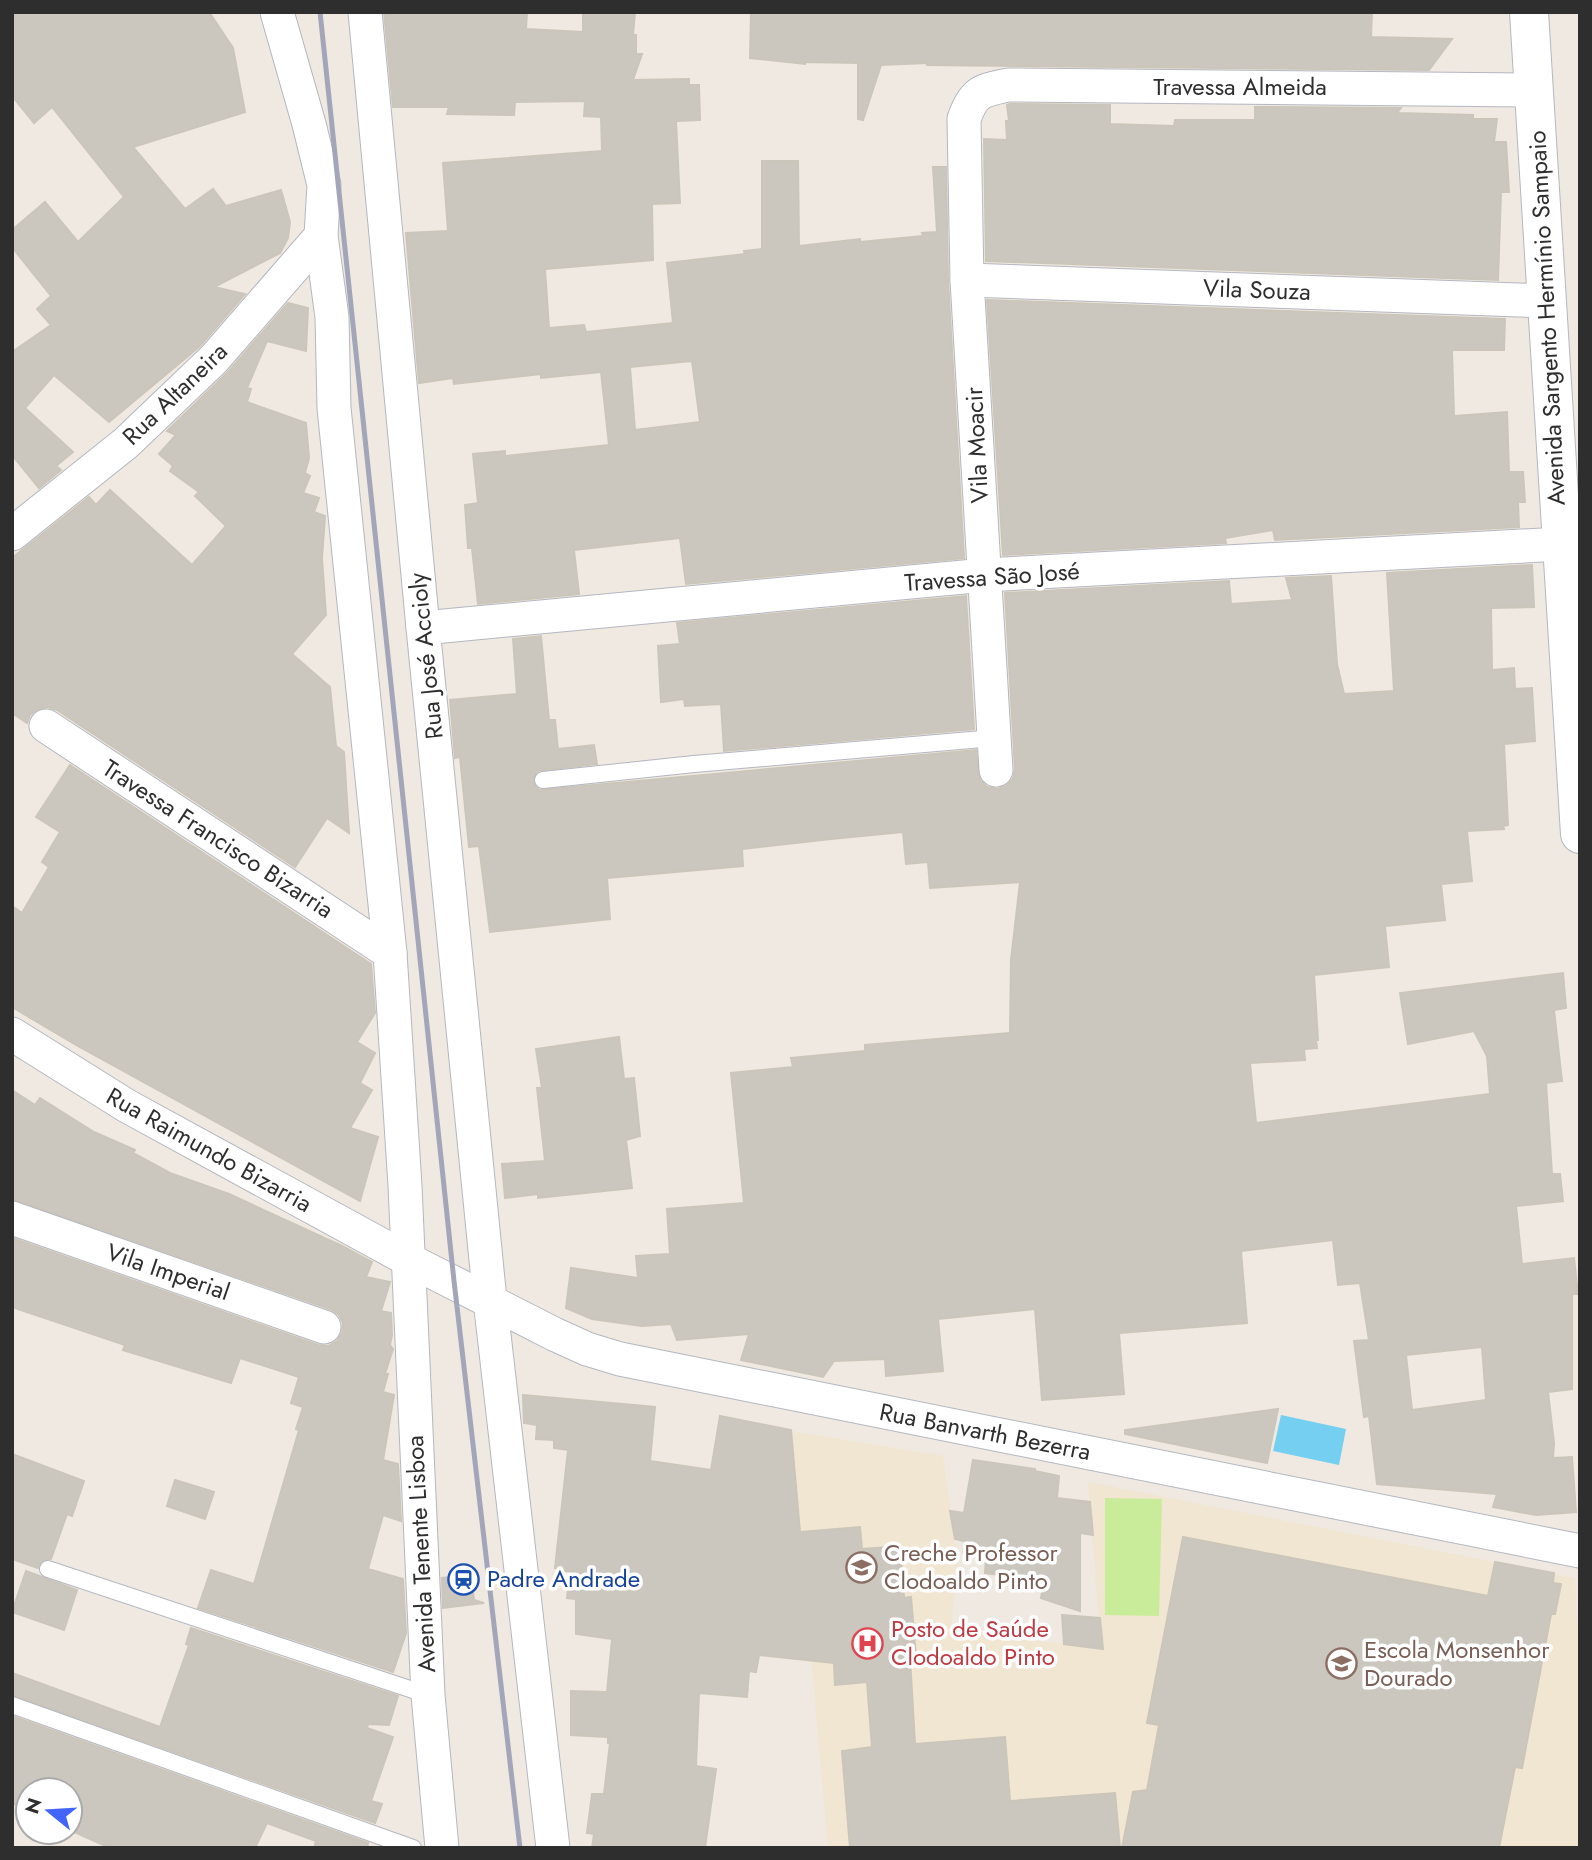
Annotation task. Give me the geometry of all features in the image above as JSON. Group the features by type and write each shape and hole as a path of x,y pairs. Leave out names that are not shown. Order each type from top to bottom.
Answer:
{"main road":[{"name":"Avenida Sargento Hermínio Sampaio","path":"1529,12 1548,301 1568,463 1561,544 1573,621 1580,834"}],"street":[{"path":"277,12 324,185 321,236 332,317 334,408 390,953 409,1260"},
{"name":"Rua José Accioly","path":"365,12 423,628 491,1300"},
{"name":"Travessa Almeida","path":"964,119 971,100 985,90 1008,85 1533,90"},
{"name":"Vila Moacir","path":"964,119 967,280 995,754"},
{"name":"Rua Altaneira","path":"12,534 126,443 214,359 321,236"},
{"name":"Vila Souza","path":"967,280 1548,301"},
{"name":"Travessa São José","path":"423,628 985,576 1561,544"},
{"name":"Travessa Francisco Bizarria","path":"46,726 390,953"},
{"name":"Rua Raimundo Bizarria","path":"12,1034 127,1107 409,1260"},
{"name":"Vila Imperial","path":"12,1218 324,1327"},
{"name":"Rua Banvarth Bezerra","path":"409,1260 587,1349 620,1359 1580,1551"},
{"name":"Avenida Tenente Lisboa","path":"409,1260 428,1695 442,1848"},
{"path":"491,1300 552,1848"}],"lane":[{"path":"543,780 694,764 995,754"},
{"path":"48,1569 428,1695"},
{"path":"12,1705 413,1848"}],"shaded area":[{"name":"Escola Monsenhor Dourado","path":"791,1431 943,1456 958,1564 951,1628 1101,1650 1088,1482 1575,1578 1580,1679 1580,1848 828,1848"}],"green space":[{"path":"1105,1498 1162,1499 1159,1616 1105,1615"}],"water":[{"path":"1281,1415 1346,1429 1339,1465 1273,1451"}],"building":[{"path":"12,12 209,12 233,48 245,112 133,147 185,209 213,189 226,206 281,190 290,222 288,238 280,253 214,287 245,294 200,346 109,422 54,375 25,408 73,452 56,466 61,470 39,488 12,455 12,352 51,325 37,309 51,296 12,247 12,230 45,202 78,242 124,197 52,107 34,123 12,96"},
{"path":"384,12 527,12 526,29 583,32 583,12 635,12 633,35 636,35 636,54 642,54 633,80 689,79 689,85 699,85 700,120 676,121 680,203 652,204 653,260 545,269 549,328 584,325 586,332 673,323 667,263 745,254 744,251 762,249 762,161 798,161 799,246 923,236 922,233 937,232 933,167 946,167 948,280 964,558 686,584 680,538 574,550 579,594 478,604 472,548 468,548 465,505 478,503 473,454 505,451 505,456 609,445 601,372 541,378 541,374 454,384 453,378 419,383 406,233 448,231 443,163 602,151 601,117 584,116 585,101 515,102 514,115 447,114 449,107 393,107","holes":["692,361 700,422 635,430 630,367"]},
{"path":"751,12 1372,12 1371,37 1452,39 1429,70 927,63 881,65 863,120 858,119 858,63 805,64 750,58"},
{"path":"1007,105 1110,105 1110,124 1174,126 1175,120 1255,120 1255,107 1401,108 1397,113 1473,115 1473,119 1497,119 1494,142 1506,142 1509,192 1501,192 1498,280 986,261 984,139 1007,140"},
{"path":"987,300 1505,319 1504,350 1452,350 1454,416 1507,412 1509,472 1523,472 1525,502 1518,502 1519,527 1275,540 1273,530 1225,538 1226,543 1003,555"},
{"path":"288,303 308,308 306,351 267,341 247,388 251,389 247,402 306,423 309,458 305,473 310,476 303,493 319,498 314,512 325,516 322,558 326,615 292,654 330,687 336,746 344,752 349,833 327,818 295,867 57,710 48,707 38,709 30,715 27,723 12,713 12,558 89,497 96,505 110,490 192,565 226,526 195,496 199,492 170,471 173,466 159,454 176,435 167,431 228,372"},
{"path":"1532,565 1534,607 1491,608 1492,670 1514,668 1515,689 1532,688 1535,741 1504,744 1508,825 1503,826 1504,829 1467,831 1472,881 1441,884 1445,920 1385,926 1389,967 1314,975 1317,1048 1304,1049 1305,1060 1250,1063 1256,1123 1490,1094 1487,1056 1474,1031 1408,1044 1400,993 1563,973 1566,1008 1554,1010 1562,1081 1546,1083 1552,1174 1560,1174 1563,1201 1516,1206 1522,1264 1574,1258 1578,1294 1572,1294 1572,1389 1548,1392 1554,1443 1553,1458 1572,1457 1576,1512 1536,1515 1493,1507 1497,1494 1377,1484 1369,1416 1364,1417 1354,1341 1369,1340 1360,1283 1338,1285 1333,1240 1241,1251 1247,1323 1119,1333 1124,1394 1042,1400 1035,1309 938,1319 943,1371 886,1376 885,1359 834,1361 823,1377 741,1360 749,1334 677,1340 671,1324 642,1326 592,1319 566,1308 571,1268 638,1278 636,1256 670,1254 667,1209 744,1203 731,1073 793,1067 791,1058 865,1051 865,1045 1010,1033 1011,960 1020,882 930,888 928,862 906,864 903,832 742,849 743,866 607,878 610,919 490,932 479,846 469,847 460,757 455,758 450,700 517,694 513,639 541,636 549,720 555,720 558,749 594,745 597,764 537,771 533,782 539,790 976,750 980,780 987,787 998,789 1013,779 1015,769 1005,593 1229,581 1231,604 1292,600 1286,578 1331,576 1337,664 1344,694 1394,691 1387,573","holes":["1482,1347 1486,1400 1412,1410 1406,1355"]},
{"path":"966,596 974,729 724,751 721,704 685,706 684,699 661,702 658,646 680,644 677,623"},
{"path":"70,765 371,964 375,1013 357,1042 375,1053 360,1083 372,1090 350,1128 378,1137 360,1201 12,1007 12,906 22,913 49,867 42,862 60,832 36,817"},
{"path":"619,1037 624,1079 634,1078 640,1136 626,1140 632,1188 538,1198 538,1194 505,1198 502,1164 545,1161 537,1088 542,1088 536,1049"},
{"path":"12,1090 35,1105 40,1098 94,1132 135,1150 133,1153 170,1173 229,1194 342,1246 372,1262 366,1277 390,1282 381,1311 391,1313 390,1345 393,1349 385,1374 388,1374 383,1392 394,1395 383,1460 398,1464 401,1521 383,1515 368,1569 403,1579 406,1633 393,1672 198,1608 211,1570 254,1584 299,1430 296,1429 303,1407 291,1403 299,1377 240,1358 231,1383 123,1350 125,1345 12,1307 12,1238 318,1345 328,1346 337,1341 342,1333 343,1323 339,1315 330,1309 12,1199"},
{"path":"523,1395 655,1407 650,1461 711,1470 720,1416 791,1430 800,1532 860,1527 862,1549 900,1546 904,1598 911,1597 916,1657 910,1658 915,1744 1005,1737 1010,1801 1115,1793 1120,1848 850,1848 842,1751 872,1747 867,1682 835,1685 834,1663 759,1655 756,1672 749,1671 747,1697 699,1693 696,1766 716,1769 705,1848 592,1848 594,1834 587,1833 592,1794 604,1794 610,1743 608,1737 571,1735 571,1691 607,1692 612,1639 576,1634 576,1599 567,1598 570,1572 555,1568 568,1450 554,1448 554,1440 536,1439 537,1425 524,1423"},
{"path":"1278,1409 1267,1463 1125,1434 1125,1430"},
{"path":"12,1454 84,1481 72,1516 67,1514 51,1559 42,1561 38,1568 12,1559"},
{"path":"973,1460 1035,1469 1059,1476 1057,1498 1090,1502 1093,1535 1080,1533 1080,1611 1041,1598 1044,1580 985,1573 986,1557 963,1553 964,1541 955,1539 950,1511 964,1513"},
{"path":"175,1480 214,1492 205,1519 167,1506"},
{"name":"Escola Monsenhor Dourado","path":"1183,1537 1488,1596 1495,1562 1554,1573 1553,1583 1561,1584 1555,1614 1551,1614 1522,1768 1515,1767 1499,1848 1122,1848 1133,1792 1147,1790 1159,1725 1147,1723"},
{"path":"26,1571 77,1590 64,1630 12,1612"},
{"path":"471,1575 474,1600 484,1603 443,1608 442,1578"},
{"path":"1062,1615 1100,1618 1103,1649 1064,1644"},
{"path":"191,1628 398,1696 389,1725 368,1724 367,1728 393,1737 371,1801 382,1804 375,1823 12,1695 12,1673 160,1727 189,1645 186,1644"},
{"path":"12,1716 368,1843 367,1848 314,1848 316,1841 267,1823 255,1848 110,1848 84,1836 84,1776 14,1776 14,1804"}],"railway":[{"path":"320,12 454,1281 520,1848"}],"place":[{"name":"Creche Professor Clodoaldo Pinto","path":"861,1567"},
{"name":"Padre Andrade","path":"464,1579"},
{"name":"Posto de Saúde Clodoaldo Pinto","path":"868,1643"},
{"name":"Escola Monsenhor Dourado","path":"1341,1664"}]}
